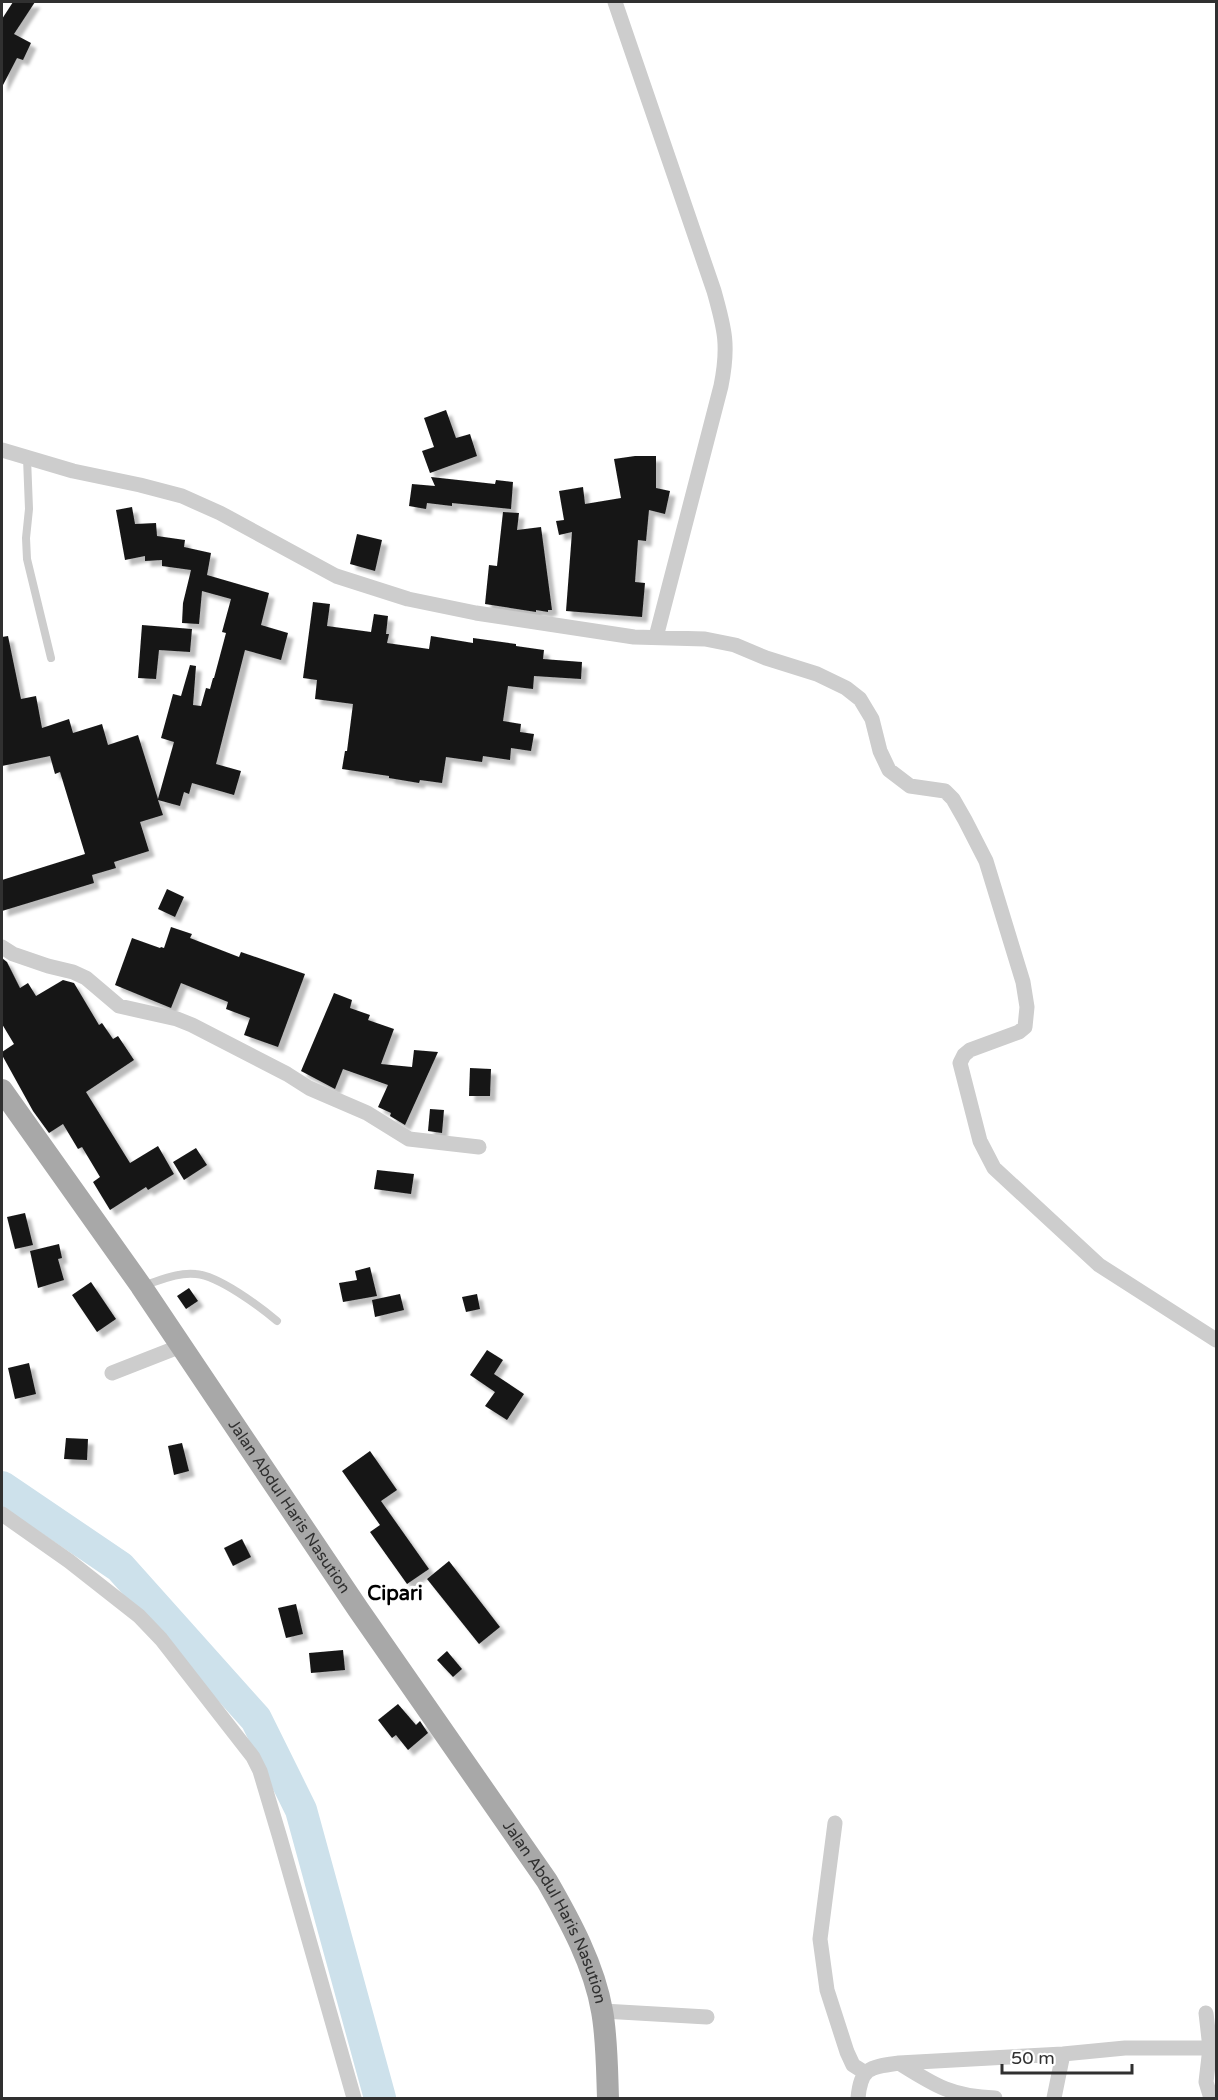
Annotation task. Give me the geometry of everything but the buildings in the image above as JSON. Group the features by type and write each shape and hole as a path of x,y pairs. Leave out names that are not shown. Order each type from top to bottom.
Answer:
{"main road":[{"name":"Jalan Abdul Haris Nasution","path":"2,1090 141,1286 358,1609 547,1881 575,1934 591,1971 603,2012 608,2098"}],"street":[{"path":"615,2 714,291 726,337 726,353 720,386 656,637"},
{"path":"2,450 73,471 140,484 182,496 220,513 336,576 408,599 476,613 634,637 705,639 735,645 766,658 817,674 846,688 860,699 872,719 880,751 890,770 910,786 945,791 966,820 986,861 1023,982 1027,1007 1026,1027 1019,1032 970,1050 960,1063 976,1128 994,1168 1099,1265 1216,1340"},
{"path":"2,948 13,954 80,975 119,1006 177,1019 192,1025 287,1074 309,1088 367,1113 410,1139 479,1147"},
{"path":"112,1373 181,1346"},
{"path":"2,1514 69,1561 139,1616 161,1639 253,1757 260,1771 280,1838 354,2098"},
{"path":"836,1822 820,1951 827,1990 847,2052 853,2065 864,2073"},
{"path":"603,2012 707,2017"},
{"path":"1206,2013 1210,2048 1206,2082 1211,2096"},
{"path":"858,2098 859,2081 864,2073 874,2066 1125,2048 1210,2048"},
{"path":"1054,2098 1063,2054"},
{"path":"899,2063 936,2086 972,2097 995,2098"}],"lane":[{"path":"27,458 29,509 26,538 27,559 51,658"},
{"path":"141,1286 179,1274 206,1276 255,1302 277,1321"}],"waterway":[{"path":"2,1487 120,1567 256,1719 301,1810 380,2098"}],"district":[{"name":"Cipari","path":"395,1594"}]}
